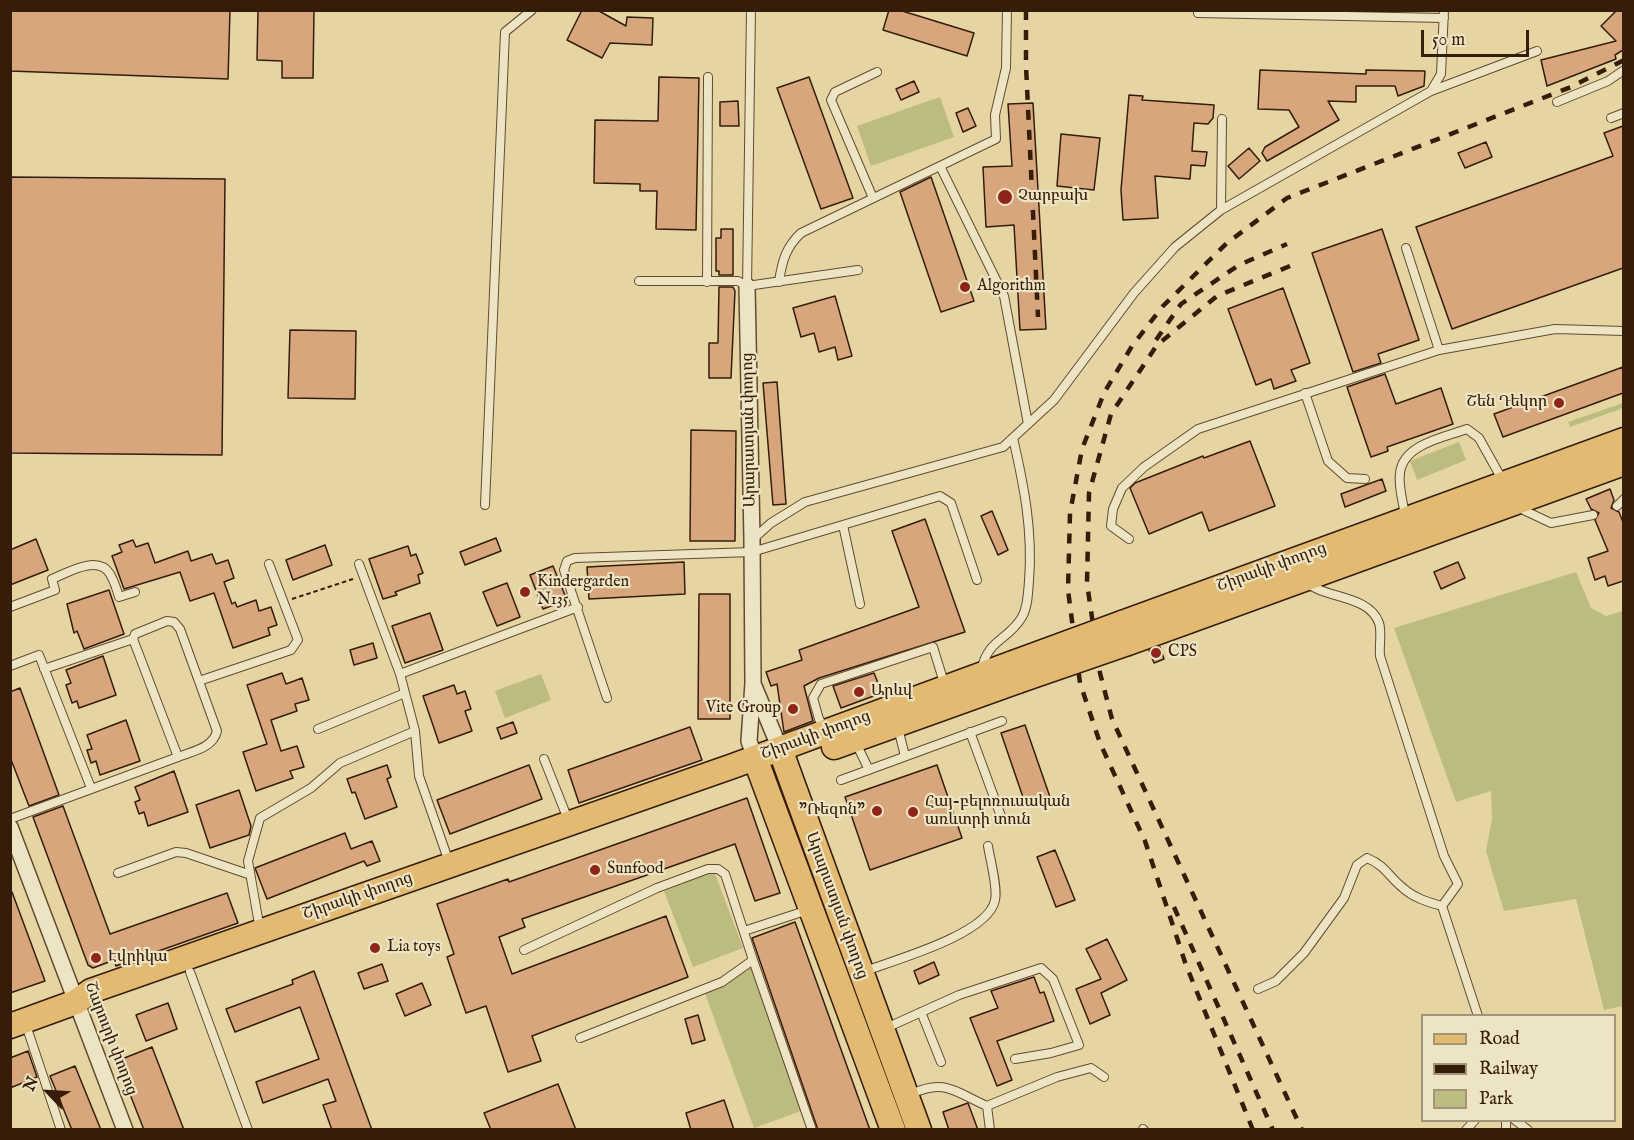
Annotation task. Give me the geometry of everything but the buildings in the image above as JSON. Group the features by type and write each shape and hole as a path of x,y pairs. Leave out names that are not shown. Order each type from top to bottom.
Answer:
{"main road":[{"name":"Շիրակի փողոց","path":"1125,633 1302,579 1507,494 1623,440"},
{"name":"Շիրակի փողոց","path":"76,1002 96,1004 782,757 854,740 897,724 1016,672 1125,633 1406,519 1623,463"},
{"name":"Շիրակի փողոց","path":"782,757 827,732 980,675 1016,672"},
{"name":"Արարատյան փողոց","path":"782,757 919,1130"},
{"name":"Շիրակի փողոց","path":"18,1023 76,1002 91,991 450,865 570,824 758,766"},
{"name":"Արարատյան փողոց","path":"758,766 892,1130"}],"street":[{"name":"Արարատյան փողոց","path":"747,286 753,683 749,741 758,766"},
{"name":"Արարատյան փողոց","path":"753,683 782,757"},
{"name":"Շարուրի փողոց","path":"10,827 125,1130"}],"lane":[{"path":"485,505 505,32 532,10"},
{"path":"747,286 751,10"},
{"path":"778,282 782,261 790,244 801,233 996,140 995,115 1005,68 1007,10"},
{"path":"1197,13 1444,14 1441,74 1431,91"},
{"path":"752,546 771,523 805,502 1003,447 1054,400 1134,293 1175,247 1221,210 1431,91 1537,51"},
{"path":"1557,102 1608,81 1623,70"},
{"path":"873,198 831,100 835,93 877,72"},
{"path":"707,282 708,77"},
{"path":"1611,118 1623,113"},
{"path":"1221,210 1222,119"},
{"path":"940,166 1004,296 1028,424"},
{"path":"1406,248 1439,350"},
{"path":"639,281 738,281 747,286 858,270"},
{"path":"1130,538 1111,526 1113,509 1122,488 1144,466 1198,429 1439,350 1555,329 1623,331"},
{"path":"1305,393 1328,461 1347,477 1365,479"},
{"path":"1406,519 1400,472 1405,460 1413,450 1467,429 1479,438 1507,494 1551,523 1593,515"},
{"path":"980,675 986,652 1023,615 1028,591 1032,545 1026,493 1013,438"},
{"path":"607,698 564,570 567,561 574,558 752,546 843,525 940,496 951,503 977,580"},
{"path":"1617,506 1623,499"},
{"path":"843,525 860,604"},
{"path":"199,681 291,650 298,640 269,564"},
{"path":"359,564 400,674 415,731 418,776 450,865"},
{"path":"10,607 55,590 52,579 92,565 110,574 120,597 135,592"},
{"path":"1302,579 1313,588 1358,602 1368,608 1379,623 1380,656 1444,856 1458,884 1442,906"},
{"path":"400,674 578,607"},
{"path":"10,819 178,757 215,740 217,731 180,629 174,622 167,621 135,634 133,639 44,669"},
{"path":"133,639 178,757"},
{"path":"827,732 819,719 813,698 821,684 933,647 945,688"},
{"path":"10,666 39,656 91,788"},
{"path":"318,729 405,693"},
{"path":"841,780 1002,721"},
{"path":"897,724 905,756"},
{"path":"260,932 248,874 248,861 261,818 311,788 340,763 415,731"},
{"path":"970,732 1002,819"},
{"path":"854,740 868,770"},
{"path":"544,759 570,824"},
{"path":"861,973 966,932 988,916 996,900 988,846"},
{"path":"118,873 176,852 186,852 248,874"},
{"path":"1258,989 1276,981 1304,953 1344,898 1357,865 1367,858 1383,865 1402,888 1425,902 1442,906"},
{"path":"524,950 657,888 708,869 718,869 725,874 812,1130"},
{"path":"1442,906 1477,1014"},
{"path":"744,931 810,909"},
{"path":"580,1038 722,982 753,960"},
{"path":"882,1029 959,995 1041,968 1053,979 1079,1045 1052,1053 1015,1059"},
{"path":"190,972 248,1130"},
{"path":"921,1012 941,1062"},
{"path":"18,1023 61,1130"},
{"path":"906,1096 928,1085 942,1086 987,1106 1057,1077 1091,1068 1104,1077"},
{"path":"987,1106 990,1130"}],"path":[{"path":"285,601 364,576"}],"green space":[{"path":"940,97 954,137 871,166 857,126"},
{"path":"1623,403 1623,408 1570,427 1568,422"},
{"path":"1459,442 1466,460 1417,480 1410,461"},
{"path":"1576,572 1591,608 1606,616 1623,611 1623,1006 1604,1010 1576,899 1504,911 1486,851 1492,819 1491,791 1456,802 1394,628"},
{"path":"541,674 551,700 505,718 495,691"},
{"path":"714,871 743,948 693,967 664,891"},
{"path":"752,966 804,1110 754,1128 702,985"}],"railway":[{"path":"1026,10 1026,66 1038,317"},
{"path":"1253,1130 1186,965 1145,841 1100,743 1080,683 1068,590 1070,513 1082,449 1104,393 1132,346 1163,306 1227,243 1287,198 1571,87 1624,60"},
{"path":"1156,340 1181,304 1239,265 1287,244"},
{"path":"1290,266 1217,296 1157,345 1111,414 1089,493 1087,583 1100,673 1112,719 1302,1130"},
{"path":"1174,907 1273,1130"}],"place":[{"name":"Չարբախ","path":"1005,197"},
{"name":"Algorithm","path":"965,287"},
{"name":"Շեն Դեկոր","path":"1559,403"},
{"name":"Kindergarden N135","path":"525,592"},
{"name":"CPS","path":"1156,653"},
{"name":"Արևվ","path":"859,692"},
{"name":"Vite Group","path":"793,709"},
{"name":"\"Ռեզոն\"","path":"877,811"},
{"name":"Հայ-բելոռուսական առևտրի տուն","path":"913,812"},
{"name":"Sunfood","path":"595,870"},
{"name":"Lia toys","path":"375,948"},
{"name":"Էվրիկա","path":"96,958"}]}
